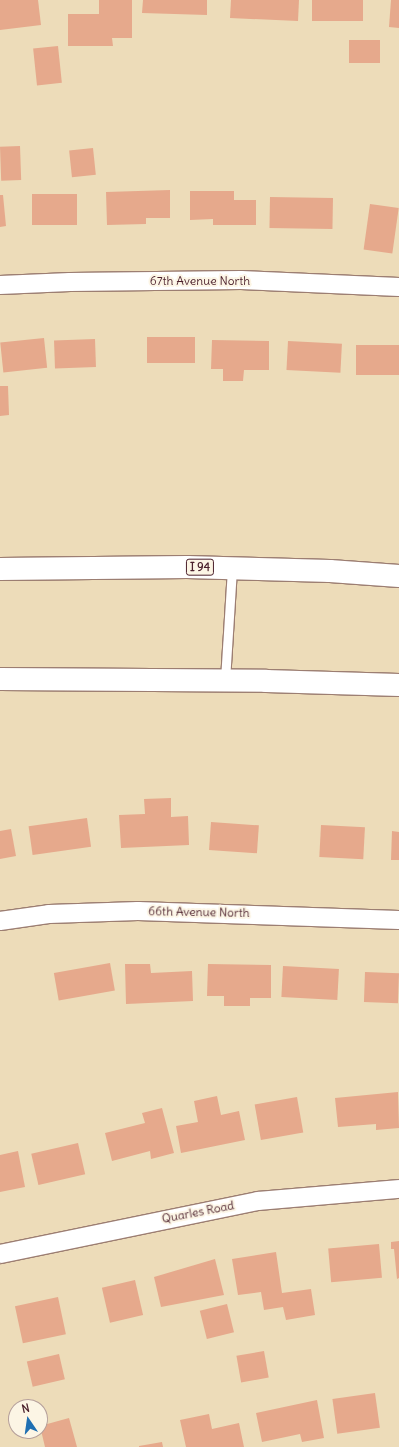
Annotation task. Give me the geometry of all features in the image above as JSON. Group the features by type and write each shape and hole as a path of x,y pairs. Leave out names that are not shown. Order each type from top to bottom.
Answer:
{"highway":[{"name":"I 94","path":"0,569 232,568 399,576"},
{"path":"0,679 225,680 399,685"}],"street":[{"name":"67th Avenue North","path":"0,285 70,282 241,280 399,287"},
{"name":"66th Avenue North","path":"0,921 50,914 138,911 399,920"},
{"name":"Quarles Road","path":"0,1254 258,1201 399,1189"}],"lane":[{"path":"225,680 232,568"}],"building":[{"path":"0,0 38,0 41,25 0,30"},
{"path":"99,0 132,0 132,38 112,38 113,46 68,46 68,14 99,14"},
{"path":"143,0 207,0 207,15 142,13"},
{"path":"231,0 299,0 298,21 230,18"},
{"path":"312,0 363,0 363,21 312,21"},
{"path":"391,0 399,0 399,28 389,27"},
{"path":"349,40 380,40 380,63 349,63"},
{"path":"58,46 62,83 37,85 33,49"},
{"path":"20,146 21,180 1,181 0,147"},
{"path":"93,148 96,175 72,177 69,151"},
{"path":"170,190 170,218 146,218 146,224 107,225 106,192"},
{"path":"190,191 234,191 234,200 256,200 256,225 213,225 213,219 190,220"},
{"path":"32,194 77,194 77,225 32,225"},
{"path":"0,195 3,195 6,226 0,227"},
{"path":"270,197 333,198 332,229 269,228"},
{"path":"370,204 399,208 392,254 364,250"},
{"path":"147,337 195,337 195,363 147,363"},
{"path":"44,338 47,368 3,372 0,343"},
{"path":"95,339 96,367 55,368 54,340"},
{"path":"212,340 269,341 269,370 244,370 243,381 223,381 223,369 211,369"},
{"path":"288,341 342,344 340,373 286,370"},
{"path":"356,345 399,345 399,375 356,375"},
{"path":"0,386 8,386 9,415 0,416"},
{"path":"171,798 171,817 188,816 189,845 121,848 119,815 145,814 144,799"},
{"path":"87,818 91,847 33,855 29,826"},
{"path":"211,822 259,825 257,853 209,850"},
{"path":"321,825 365,827 363,859 319,857"},
{"path":"11,829 16,856 0,859 0,831"},
{"path":"392,831 399,832 399,860 391,860"},
{"path":"110,963 115,991 59,1000 54,973"},
{"path":"125,964 150,964 151,973 192,971 193,1001 126,1004"},
{"path":"208,964 271,965 271,998 250,998 250,1006 224,1006 224,996 207,996"},
{"path":"283,966 339,969 337,1000 281,997"},
{"path":"365,972 399,973 398,1003 364,1002"},
{"path":"398,1092 399,1128 376,1130 376,1124 338,1127 335,1098"},
{"path":"217,1096 221,1115 239,1111 245,1140 181,1153 176,1126 198,1122 194,1101"},
{"path":"297,1097 303,1132 261,1140 255,1104"},
{"path":"162,1108 174,1153 151,1159 150,1151 112,1161 105,1133 145,1123 142,1113"},
{"path":"78,1143 85,1174 38,1185 31,1154"},
{"path":"18,1151 25,1187 0,1192 0,1155"},
{"path":"399,1241 399,1278 397,1279 394,1249 391,1249 391,1242"},
{"path":"379,1244 382,1278 331,1282 328,1248"},
{"path":"276,1252 282,1293 311,1289 315,1315 286,1320 283,1307 264,1310 261,1292 238,1295 232,1259"},
{"path":"215,1259 224,1295 161,1307 154,1277"},
{"path":"135,1280 143,1315 110,1323 102,1288"},
{"path":"58,1297 66,1334 23,1343 15,1306"},
{"path":"227,1304 234,1332 207,1339 200,1311"},
{"path":"264,1351 269,1378 241,1382 236,1356"},
{"path":"59,1354 65,1379 33,1387 27,1361"},
{"path":"375,1393 380,1428 337,1434 332,1399"},
{"path":"317,1400 324,1438 302,1442 300,1434 262,1442 256,1413"},
{"path":"209,1414 212,1429 239,1423 244,1447 186,1447 180,1420"},
{"path":"69,1418 77,1447 45,1447 43,1439 48,1439 48,1424"},
{"path":"162,1442 163,1447 139,1447 139,1446"}]}
